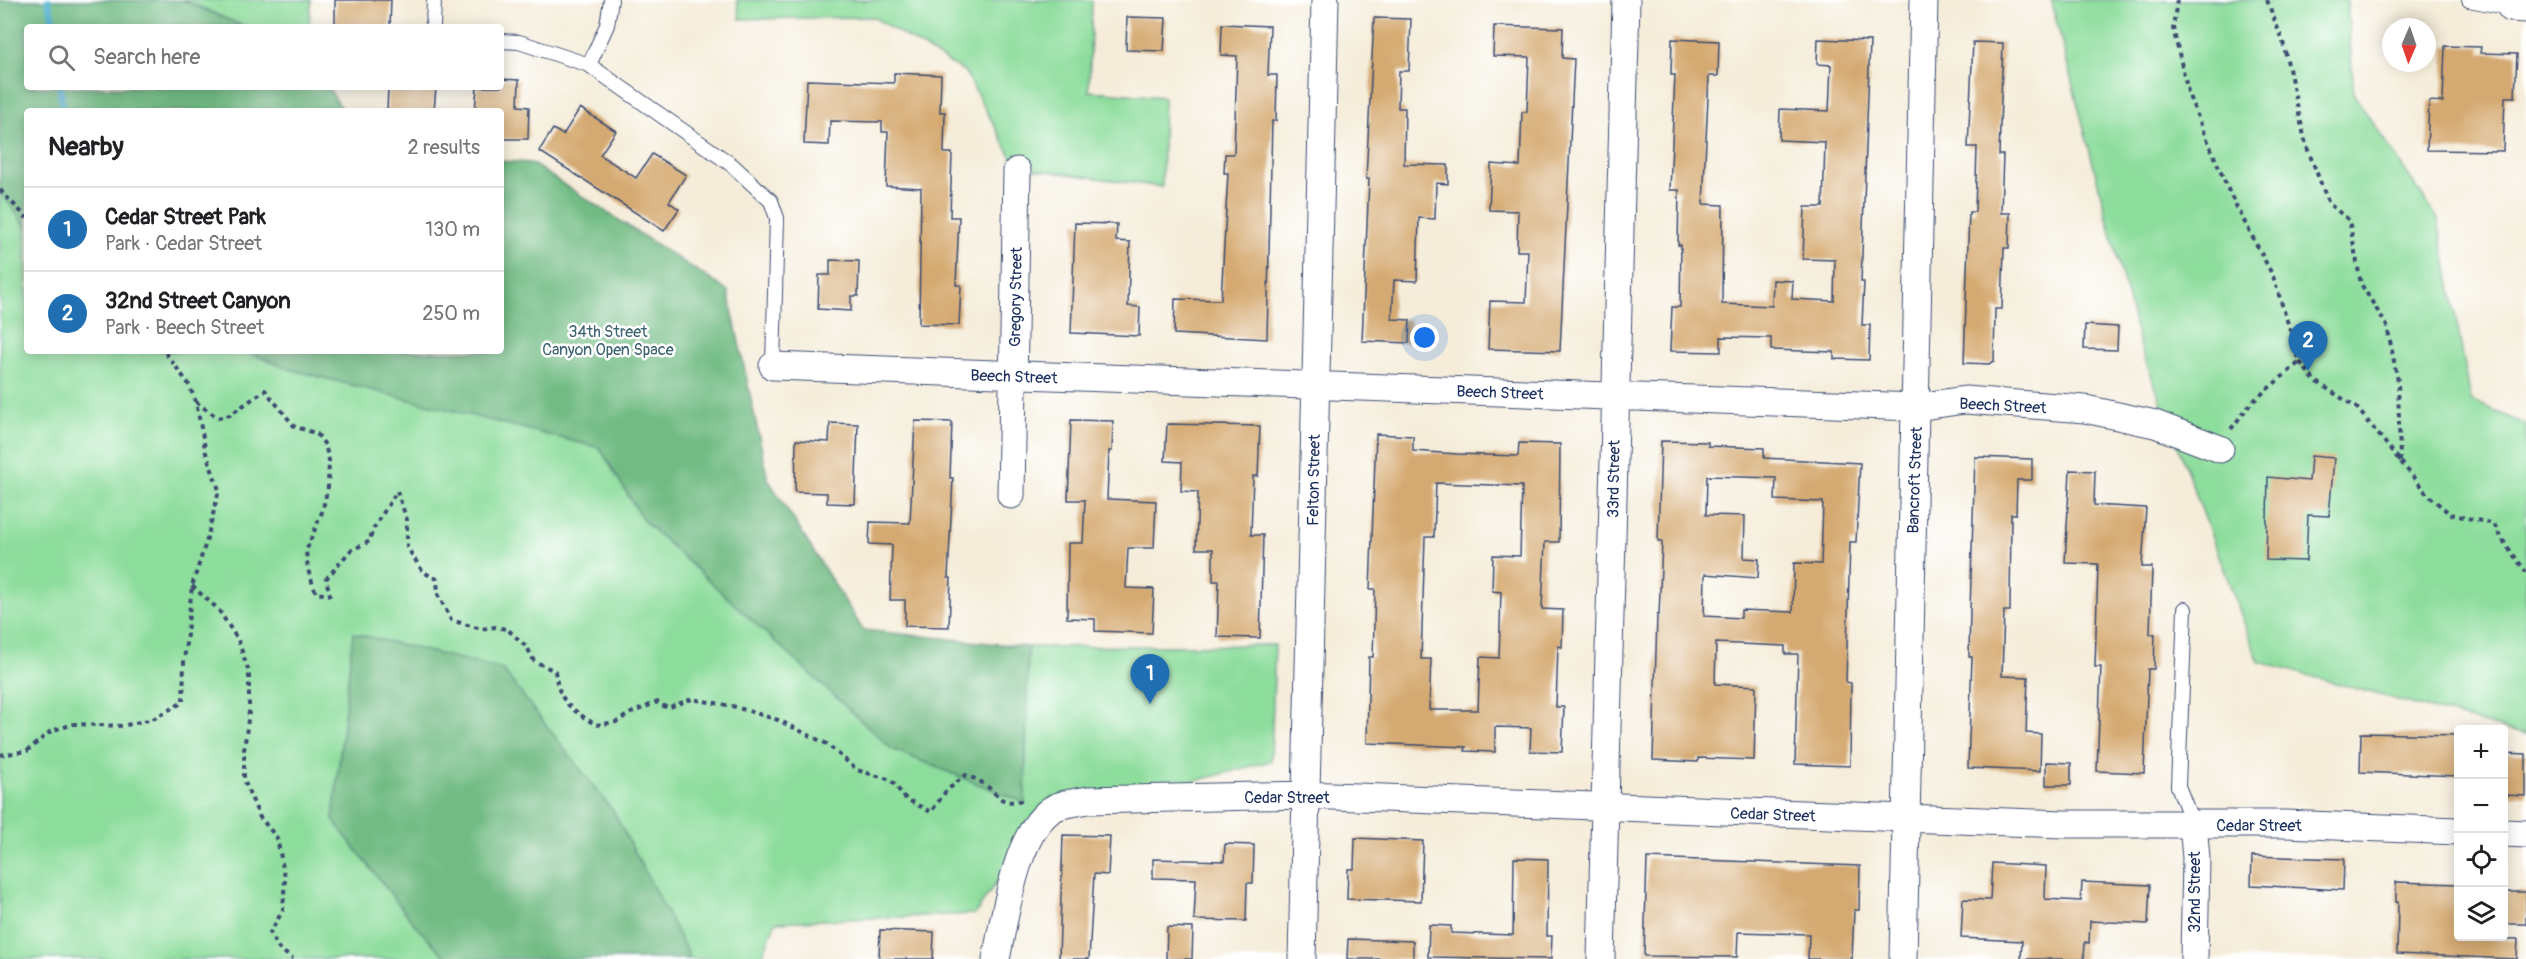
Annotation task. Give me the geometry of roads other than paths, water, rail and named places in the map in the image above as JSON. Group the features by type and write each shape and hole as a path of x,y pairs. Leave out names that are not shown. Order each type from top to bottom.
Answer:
{"street":[{"name":"Felton Street","path":"1302,959 1324,0"},
{"name":"33rd Street","path":"1601,959 1626,0"},
{"name":"Bancroft Street","path":"1903,959 1924,0"},
{"name":"Gregory Street","path":"1011,495 1017,171"},
{"name":"Beech Street","path":"773,366 1916,407 1965,400 2085,409 2155,424 2220,448"},
{"name":"Cedar Street","path":"996,959 1022,847 1034,826 1056,807 1088,800 1306,795 2063,824 2284,824 2454,831"},
{"name":"32nd Street","path":"2193,824 2196,858 2194,959"},
{"path":"2508,833 2526,834"}],"lane":[{"path":"433,24 434,0"},
{"path":"589,65 608,25 611,0"},
{"path":"2469,0 2519,9"},
{"path":"504,41 519,42 589,65 732,165 771,201 777,218 773,366"},
{"path":"2185,609 2178,786 2193,824"}],"waterway":[{"path":"48,0 54,24"},
{"path":"60,90 63,108"}],"place":[{"name":"32nd Street Canyon","path":"2308,371"},
{"name":"Cedar Street Park","path":"1150,704"}],"park label":[{"name":"34th Street Canyon Open Space","path":"608,340"}]}
